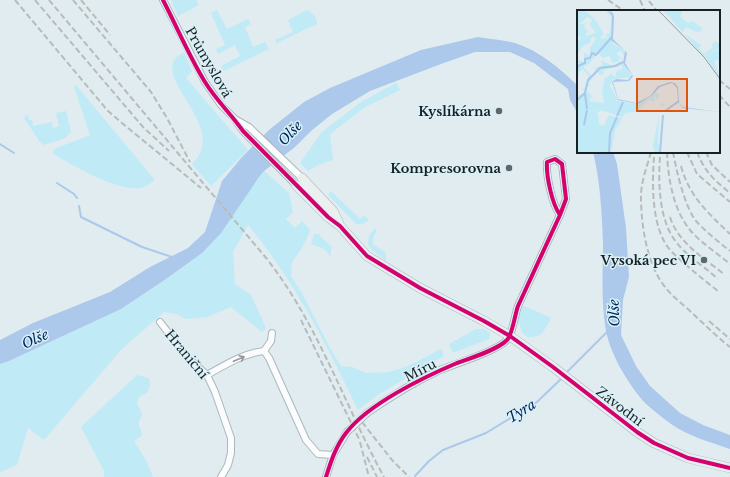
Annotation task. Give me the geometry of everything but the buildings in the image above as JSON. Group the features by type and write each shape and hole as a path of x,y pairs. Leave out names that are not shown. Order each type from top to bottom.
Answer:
{"street":[{"name":"Průmyslová","path":"163,0 206,82 221,105 234,118 243,131 299,182"},
{"path":"234,118 249,127 299,182"},
{"path":"510,336 518,306 560,214 566,199 562,164 555,159 547,162 547,170 556,209 560,214"},
{"name":"Závodní","path":"299,182 328,217 340,226 367,256 420,288 510,336 554,367 637,432 654,443 688,458 730,468"},
{"name":"Hraniční","path":"160,322 188,358 208,375 225,418 231,438 231,453 228,465 221,477"},
{"path":"208,375 255,352 264,351 271,341 272,333"},
{"name":"Míru","path":"326,477 333,455 347,432 367,413 400,391 440,370 500,345 510,336"},
{"path":"264,351 269,358 306,440 318,454 333,455"}],"shaded area":[{"path":"171,0 196,0 199,5 178,16"},
{"path":"217,10 227,29 248,19 251,24 245,27 253,47 265,42 269,49 224,71 221,66 240,56 235,45 218,54 216,49 225,45 211,13"},
{"path":"307,10 314,16 317,24 277,43 275,40 293,32 288,20"},
{"path":"184,52 192,71 186,78 248,150 211,186 192,164 202,149 202,133 196,117 178,87 173,73 174,62"},
{"path":"396,83 400,90 365,107 330,134 333,160 318,165 308,171 300,163 322,132 361,102"},
{"path":"76,85 155,180 142,188 121,186 96,177 53,154 54,149 90,135 74,87"},
{"path":"66,111 71,132 65,138 44,145 40,142 24,118 27,114 29,120 32,120 33,126 52,122 53,128 59,126 56,113"},
{"path":"264,171 289,193 293,212 286,219 295,228 302,221 310,230 300,251 292,262 291,276 303,295 330,348 341,366 352,367 367,373 389,372 408,366 441,349 444,356 379,394 358,410 309,314 265,246 248,225 233,252 235,284 251,295 266,328 262,332 231,307 207,317 186,319 177,314 164,312 121,350 44,440 28,428 17,465 0,472 0,364 121,309 202,253"},
{"path":"331,191 360,219 364,215 369,220 361,224 356,224 328,195"},
{"path":"375,228 377,230 373,238 373,244 386,253 386,261 368,245 369,236"},
{"path":"314,234 318,234 332,247 330,256 324,249 311,244"},
{"path":"522,305 551,318 545,330 540,335 527,337 522,332 517,318"},
{"path":"476,329 484,329 490,333 489,339 453,353 449,344"},
{"path":"137,375 149,378 150,383 147,393 140,396 137,403 142,414 138,424 142,436 134,441 147,462 153,477 104,477 104,471 81,427"}],"water":[{"name":"Olše","path":"478,37 502,40 524,46 541,55 577,85 577,112 570,100 568,89 534,63 510,52 475,52 370,91 332,114 311,131 295,147 264,171 221,233 202,253 121,309 0,364 0,340 33,323 110,292 150,267 188,248 205,232 222,181 242,157 269,130 304,102 330,88 421,50"},
{"name":"Olše","path":"593,153 613,153 617,164 626,228 629,277 623,300 621,335 636,366 650,386 680,413 703,425 730,435 730,449 685,432 658,414 645,403 632,386 614,356 607,335 604,315 603,243 597,174"}],"waterway":[{"path":"0,144 14,153"},
{"path":"57,183 74,194 77,198"},
{"path":"79,206 81,217 142,247 172,257"},
{"name":"Tyra","path":"566,373 608,331"},
{"name":"Tyra","path":"415,476 429,461 443,450 486,433 537,402 562,378"}],"railway":[{"path":"15,0 108,111 201,188"},
{"path":"35,0 143,127 169,151"},
{"path":"49,0 267,259 302,311 384,477"},
{"path":"73,0 151,92 167,118 190,162"},
{"path":"81,0 110,35"},
{"path":"608,0 623,10"},
{"path":"640,0 645,10"},
{"path":"649,1 656,10"},
{"path":"720,81 730,89"},
{"path":"720,96 730,107"},
{"path":"651,153 641,191 642,220 649,256 659,278 665,287 730,347"},
{"path":"667,153 672,193 684,222 699,239 730,264"},
{"path":"673,153 685,199 693,216 705,230 730,251"},
{"path":"687,153 697,174 730,202"},
{"path":"697,153 710,175 730,193"},
{"path":"706,153 712,165 730,182"},
{"path":"654,157 654,207 660,232 665,243 683,262 719,292"},
{"path":"660,157 659,178 661,202 666,224 677,243 686,253 718,279"},
{"path":"681,166 684,177 694,195 707,211 730,234"},
{"path":"670,217 679,235 686,243 724,274"},
{"path":"301,320 360,441"},
{"path":"709,321 730,339"},
{"path":"362,422 392,460 409,477"},
{"path":"360,442 369,477"},
{"path":"367,457 377,477"}],"cycle path":[{"path":"163,0 188,52 209,89 243,131 328,217 340,226 367,256 420,288 510,336 637,432 654,443 688,458 730,468"},
{"path":"326,477 334,454 342,438 356,422 368,412 397,392 457,363 503,344 509,338 518,306 560,215 566,199 562,164 555,159 547,162 547,175 552,197 560,215"}],"place":[{"name":"Kyslíkárna","path":"499,111"},
{"name":"Kompresorovna","path":"509,168"},
{"name":"Vysoká pec VI","path":"704,260"}]}
